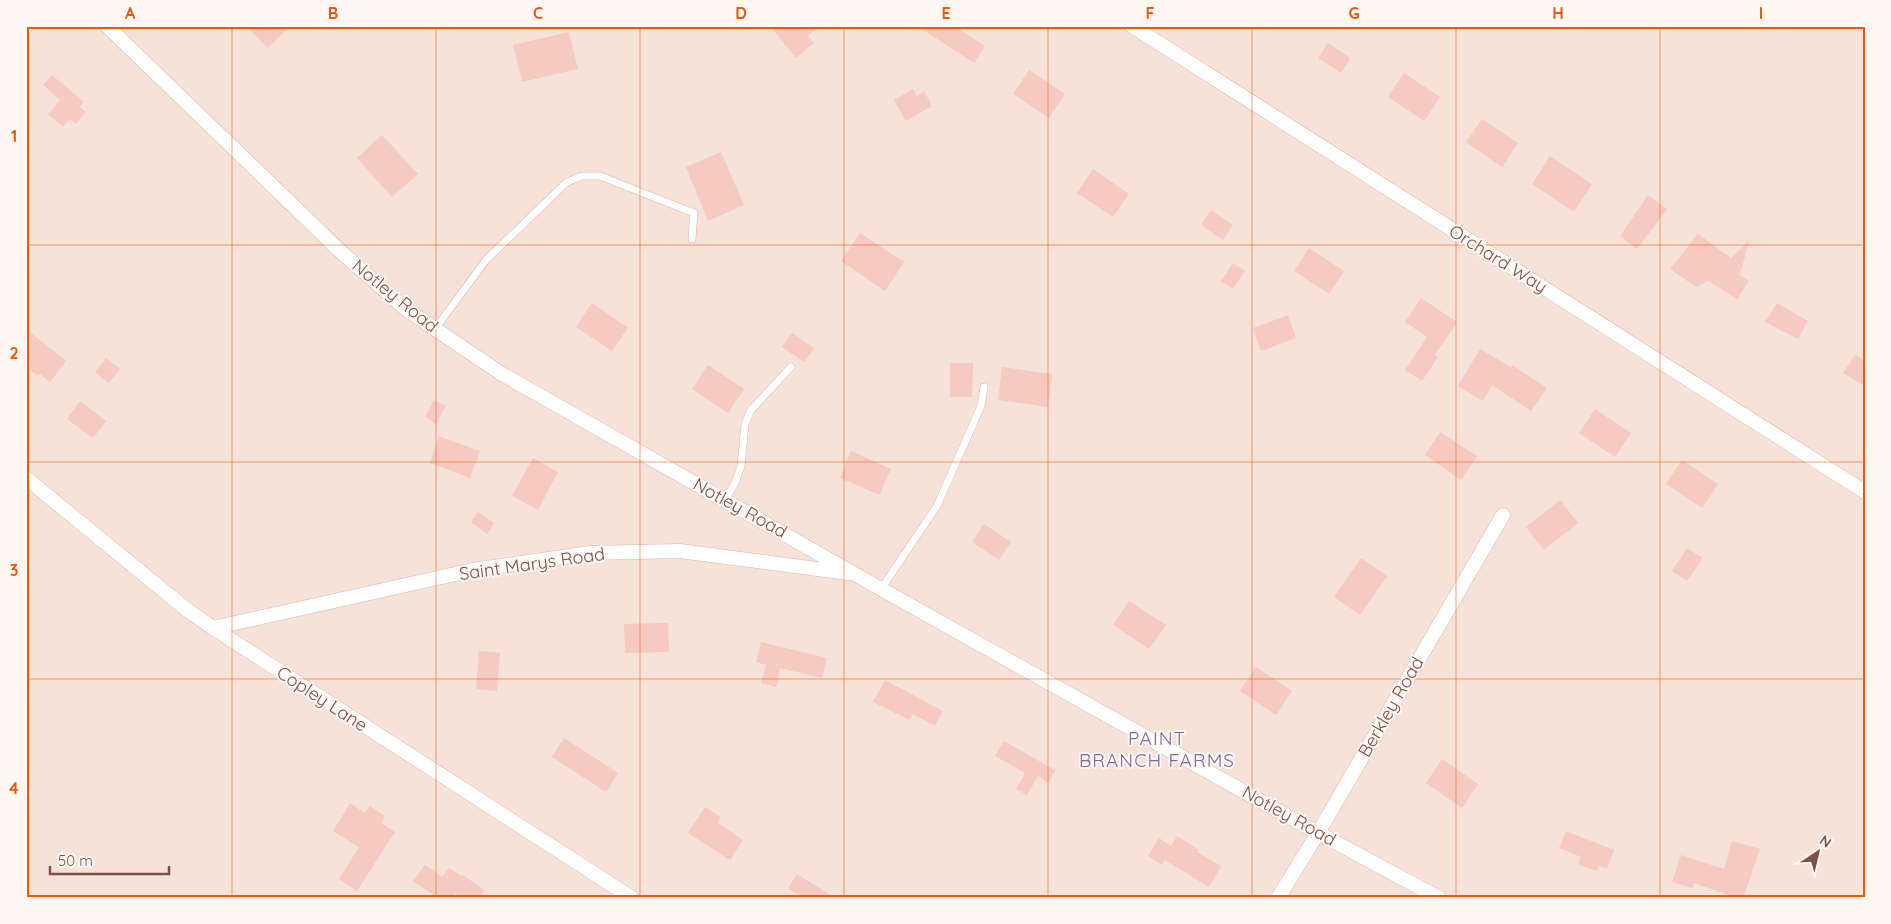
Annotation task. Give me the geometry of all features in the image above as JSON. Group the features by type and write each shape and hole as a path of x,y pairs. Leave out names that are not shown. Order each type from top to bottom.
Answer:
{"street":[{"name":"Notley Road","path":"107,26 340,251 407,310 502,374 881,589 1318,833 1439,898"},
{"name":"Orchard Way","path":"1132,26 1865,492"},
{"name":"Copley Lane","path":"26,478 186,609 213,628 632,898"},
{"name":"Berkley Road","path":"1278,898 1318,833 1503,515"},
{"name":"Saint Marys Road","path":"213,628 473,570 590,553 680,551 856,574"}],"lane":[{"path":"435,329 486,260 567,182 582,176 600,176 694,212 692,239"},
{"path":"725,500 735,483 741,466 745,424 751,410 791,367"},
{"path":"881,589 937,506 981,406 984,386"}],"shaded area":[{"path":"26,26 1865,26 1865,898 26,898"}],"building":[{"path":"247,26 291,26 267,48"},
{"path":"770,26 820,26 808,36 814,43 796,58"},
{"path":"917,26 954,26 985,46 974,63"},
{"path":"569,32 578,69 522,82 513,45"},
{"path":"1328,43 1350,58 1341,73 1318,58"},
{"path":"1029,70 1065,94 1049,118 1013,94"},
{"path":"1404,73 1440,97 1424,121 1388,97"},
{"path":"52,75 84,102 80,107 86,112 76,124 70,119 63,127 48,114 60,100 43,85"},
{"path":"913,89 917,96 924,91 932,106 906,121 894,100"},
{"path":"1482,119 1518,143 1502,167 1466,142"},
{"path":"382,135 418,174 392,197 357,158"},
{"path":"721,152 744,205 708,221 686,167"},
{"path":"1550,156 1592,184 1574,212 1532,184"},
{"path":"1093,169 1129,194 1113,217 1077,193"},
{"path":"1648,195 1667,209 1637,249 1620,236"},
{"path":"1211,210 1233,225 1223,240 1201,225"},
{"path":"860,233 904,262 885,291 841,261"},
{"path":"1698,234 1731,258 1749,241 1740,275 1749,281 1737,299 1708,281 1696,287 1670,269"},
{"path":"1309,248 1344,271 1329,294 1294,271"},
{"path":"1233,263 1245,271 1233,289 1221,281"},
{"path":"1421,298 1457,322 1435,355 1438,357 1422,381 1405,370 1427,337 1405,322"},
{"path":"592,303 628,328 612,351 576,327"},
{"path":"1777,303 1808,321 1798,339 1765,322"},
{"path":"1288,315 1296,338 1261,351 1253,328"},
{"path":"26,329 66,361 50,382 26,367"},
{"path":"792,333 814,348 804,362 782,347"},
{"path":"1480,349 1511,367 1512,365 1547,388 1531,411 1492,385 1483,401 1458,386"},
{"path":"1855,355 1865,360 1865,386 1843,373"},
{"path":"106,358 120,369 109,383 95,372"},
{"path":"950,363 973,363 972,397 950,397"},
{"path":"708,365 744,389 728,413 692,389"},
{"path":"1002,367 1052,374 1048,407 998,400"},
{"path":"434,400 446,406 436,424 425,417"},
{"path":"80,401 106,421 93,438 67,419"},
{"path":"1595,409 1631,433 1615,457 1579,433"},
{"path":"1440,432 1477,456 1461,480 1425,455"},
{"path":"439,436 480,451 470,478 430,463"},
{"path":"851,451 891,469 879,495 840,478"},
{"path":"533,458 558,472 538,510 512,496"},
{"path":"1682,460 1718,484 1702,508 1666,484"},
{"path":"1560,500 1578,523 1544,550 1526,527"},
{"path":"478,512 494,523 487,534 471,522"},
{"path":"984,524 1011,542 999,560 972,542"},
{"path":"1687,548 1703,558 1687,581 1672,571"},
{"path":"1361,558 1387,576 1360,615 1334,597"},
{"path":"1129,601 1166,625 1149,649 1113,625"},
{"path":"668,623 669,652 625,653 624,624"},
{"path":"761,642 827,658 822,678 780,668 776,687 761,683 766,665 756,662"},
{"path":"479,651 500,653 497,691 476,689"},
{"path":"1256,667 1292,691 1276,715 1240,691"},
{"path":"885,680 943,711 935,726 913,714 909,720 873,702"},
{"path":"564,738 618,773 606,792 552,757"},
{"path":"1004,741 1055,770 1048,783 1038,776 1027,795 1016,789 1025,773 995,756"},
{"path":"1442,759 1478,784 1462,808 1426,783"},
{"path":"350,803 365,813 370,806 385,816 381,823 395,832 357,891 339,879 359,847 333,831"},
{"path":"705,807 721,817 718,823 743,840 730,860 688,833"},
{"path":"1566,831 1614,850 1607,869 1598,865 1596,871 1578,864 1581,857 1559,848"},
{"path":"1177,836 1199,850 1197,852 1221,866 1209,887 1165,860 1162,865 1148,856 1159,838 1171,846"},
{"path":"1732,841 1760,849 1743,898 1737,898 1694,883 1692,888 1672,882 1681,855 1724,869"},
{"path":"425,865 442,877 449,868 463,875 484,890 479,898 463,898 455,893 452,898 438,898 413,881"},
{"path":"797,874 835,898 803,898 788,888"}],"district":[{"name":"PAINT BRANCH FARMS","path":"1157,749"}]}
